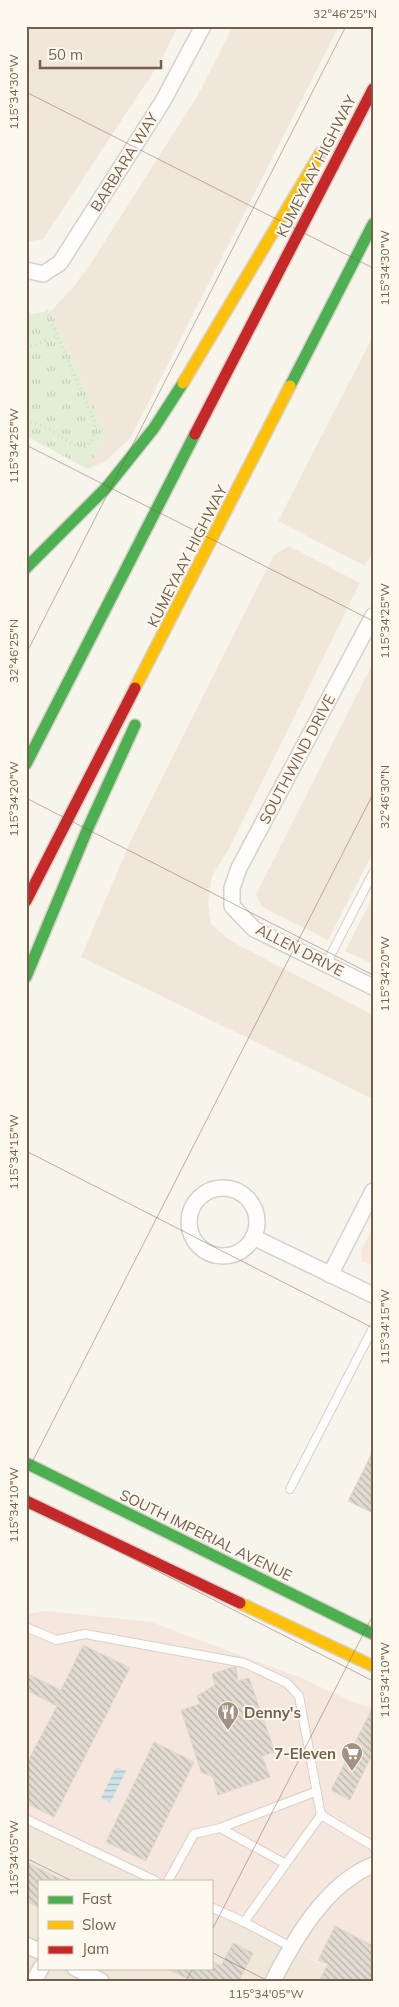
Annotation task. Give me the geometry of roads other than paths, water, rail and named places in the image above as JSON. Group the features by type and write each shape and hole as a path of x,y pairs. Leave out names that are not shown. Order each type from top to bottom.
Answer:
{"highway":[{"path":"354,101 373,82"},
{"name":"KUMEYAAY HIGHWAY","path":"26,764 373,89"},
{"path":"26,568 106,488 154,428 235,299 324,145"},
{"name":"KUMEYAAY HIGHWAY","path":"26,901 373,224"},
{"path":"224,540 240,485"},
{"path":"26,977 88,828 140,715"},
{"name":"SOUTH IMPERIAL AVENUE","path":"26,1463 373,1634"},
{"path":"26,1501 373,1666"}],"street":[{"name":"BARBARA WAY","path":"26,270 43,274 60,263 164,101 203,26"},
{"name":"SOUTHWIND DRIVE","path":"232,906 232,888 239,868 373,616"},
{"name":"ALLEN DRIVE","path":"232,906 254,929 373,986"},
{"path":"233,1189 243,1195 254,1210 257,1221 253,1237 247,1246 238,1253 226,1256 209,1254 199,1247 192,1238 189,1217 192,1206 203,1194 210,1190 233,1189"},
{"path":"330,1275 373,1191"},
{"path":"253,1237 373,1295"},
{"path":"273,1981 302,1928 324,1901 360,1870 373,1865"},
{"path":"26,1945 38,1951"},
{"path":"79,1970 101,1981"}],"lane":[{"path":"326,964 373,873"},
{"path":"290,1489 373,1328"},
{"path":"26,1627 56,1640 85,1634 244,1663 287,1683 299,1696 315,1792 321,1815 373,1846"},
{"path":"169,1880 194,1834 220,1828 315,1792"},
{"path":"244,1922 321,1815"},
{"path":"26,1819 154,1880"},
{"path":"220,1828 286,1864"},
{"path":"212,1907 291,1947"}],"place":[{"name":"Denny's","path":"228,1731"},
{"name":"7-Eleven","path":"352,1772"}]}
